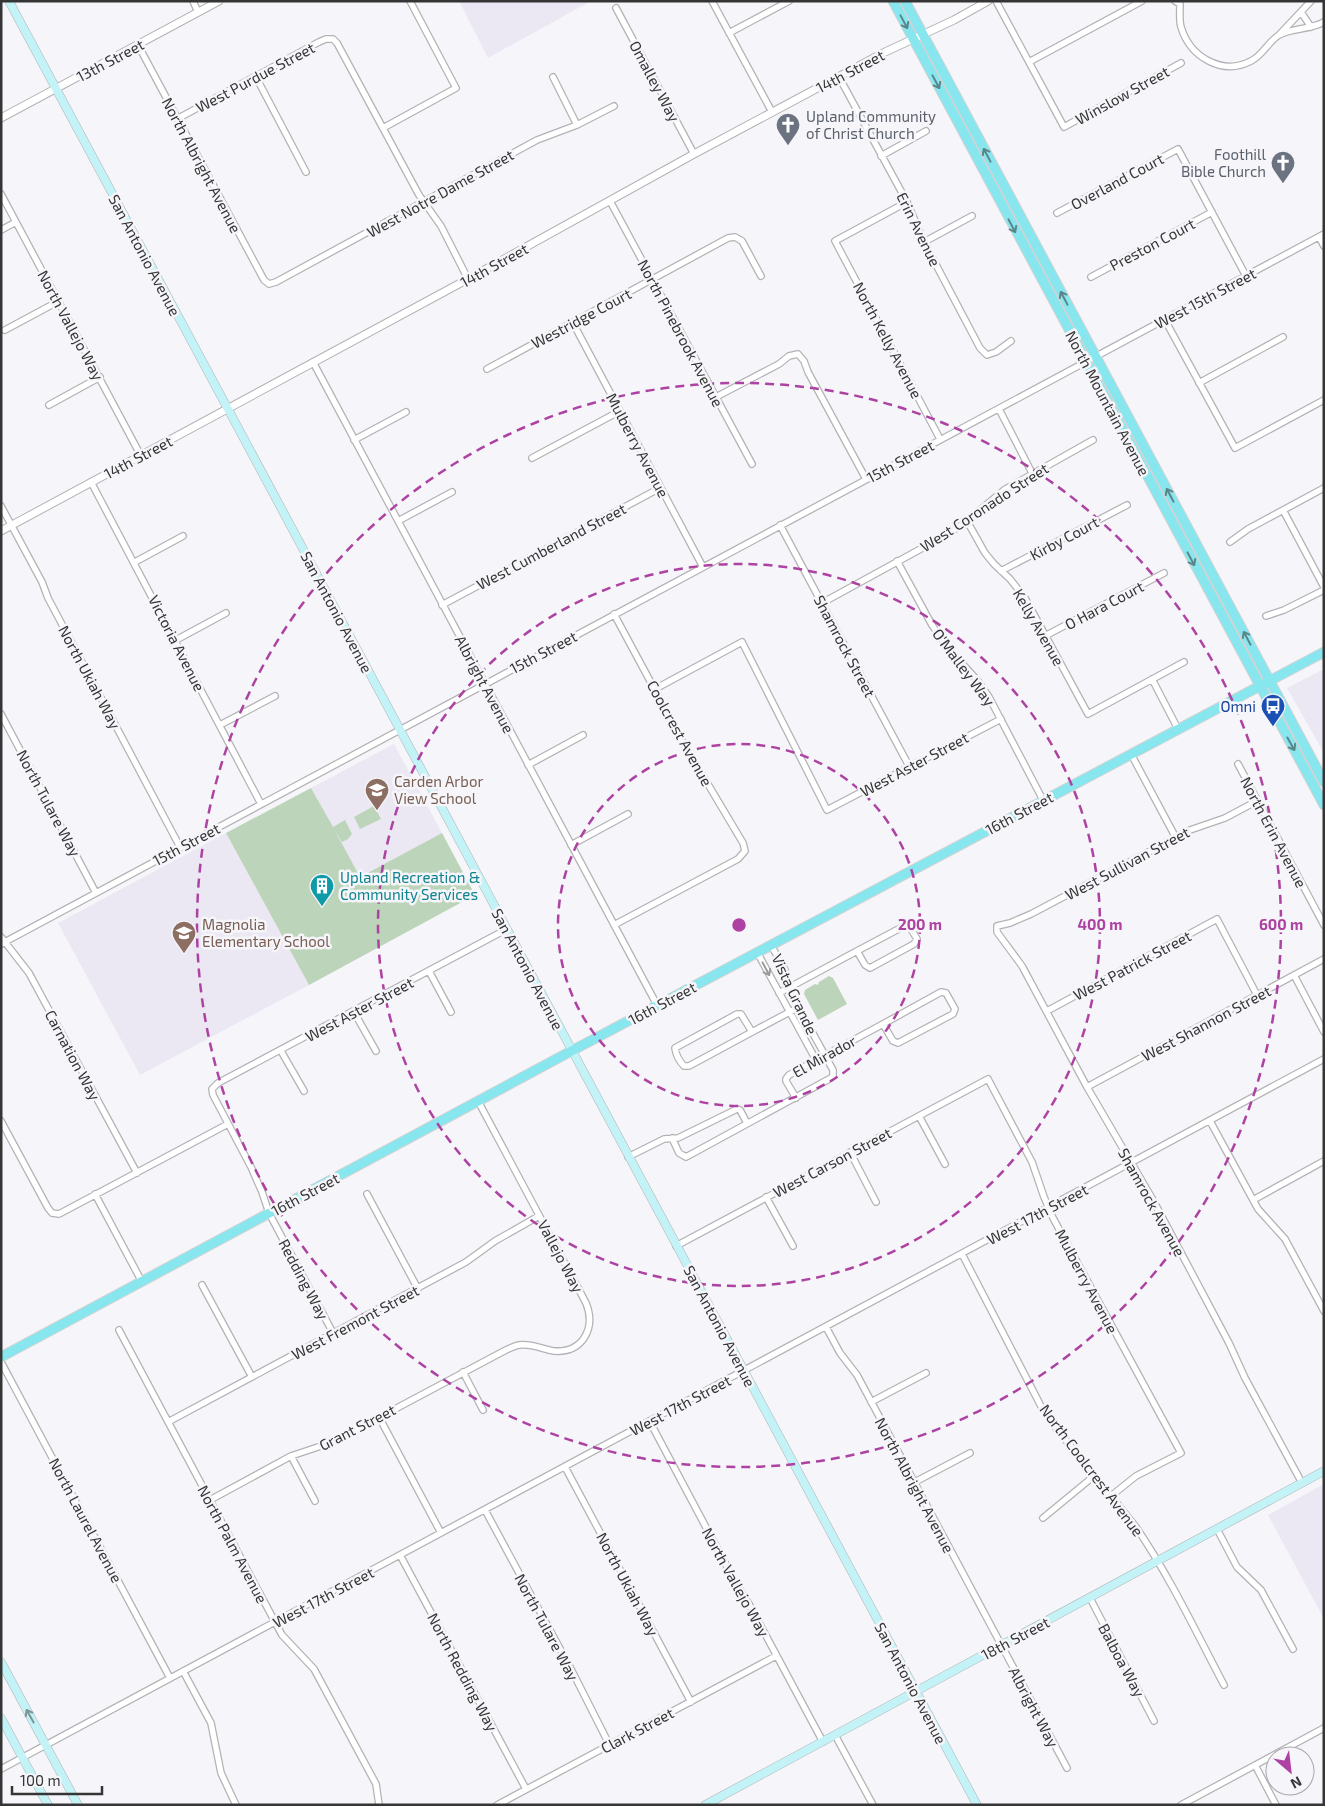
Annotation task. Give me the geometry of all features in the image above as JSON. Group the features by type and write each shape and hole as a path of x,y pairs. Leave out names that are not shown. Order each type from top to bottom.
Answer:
{"main road":[{"name":"San Antonio Avenue","path":"9,1 977,1805"},
{"name":"North Mountain Avenue","path":"892,1 1324,804"},
{"name":"North Mountain Avenue","path":"905,1 1324,782"},
{"name":"16th Street","path":"1,1357 572,1050 1324,652"},
{"name":"18th Street","path":"705,1805 1324,1471"},
{"path":"1,1662 78,1805"},
{"path":"1,1718 48,1805"}],"street":[{"path":"193,1 198,12"},
{"name":"13th Street","path":"1,118 219,1"},
{"path":"410,1 456,88 383,128 424,202 441,226 468,279"},
{"path":"712,1 772,112"},
{"path":"729,33 789,1"},
{"name":"14th Street","path":"1,531 468,279 772,112 988,1"},
{"path":"996,1 1029,62 1142,1"},
{"path":"1179,2 1180,27 1197,54 1211,63 1232,66 1250,62 1257,58 1311,1"},
{"name":"Omalley Way","path":"616,8 694,154"},
{"path":"1301,12 1311,27"},
{"path":"1280,34 1324,22"},
{"name":"West Purdue Street","path":"177,119 319,42 333,39 337,43 383,128"},
{"name":"North Albright Avenue","path":"138,45 264,280 269,284"},
{"name":"Winslow Street","path":"1029,62 1064,127 1181,63"},
{"path":"256,77 306,172"},
{"path":"553,77 577,125"},
{"name":"Erin Avenue","path":"839,77 906,202 924,242 980,348 987,355 996,352 1011,342"},
{"name":"West Notre Dame Street","path":"269,284 276,282 537,140 577,125 614,106"},
{"path":"881,156 926,131"},
{"name":"Overland Court","path":"1056,214 1178,149 1212,212"},
{"name":"North Vallejo Way","path":"1,194 141,456"},
{"name":"North Pinebrook Avenue","path":"610,201 752,464"},
{"name":"North Kelly Avenue","path":"906,202 836,241 940,440"},
{"path":"1212,212 1246,276"},
{"name":"Preston Court","path":"1091,277 1212,212"},
{"path":"924,242 972,216"},
{"path":"1,230 16,222"},
{"path":"1321,235 1324,246"},
{"name":"West 15th Street","path":"1085,362 1321,235"},
{"name":"Westridge Court","path":"487,369 728,238 735,237 742,241 761,276"},
{"path":"5,330 59,300"},
{"path":"1165,320 1234,448 1324,400"},
{"name":"Mulberry Avenue","path":"573,323 703,566"},
{"path":"1199,383 1283,337"},
{"path":"716,397 779,364 789,356 798,354 804,361 866,479"},
{"name":"Albright Avenue","path":"313,362 657,1005"},
{"name":"15th Street","path":"2,941 96,893 1085,362"},
{"path":"49,405 100,377"},
{"path":"999,409 1032,473"},
{"path":"532,458 620,411"},
{"path":"354,440 406,412"},
{"name":"West Coronado Street","path":"822,603 948,534 967,521 1004,490 1093,440"},
{"name":"Victoria Avenue","path":"91,482 135,562 261,804"},
{"name":"West Cumberland Street","path":"442,605 660,488"},
{"path":"1230,542 1248,529 1324,488"},
{"path":"398,521 452,492"},
{"name":"Kirby Court","path":"1001,571 1127,504"},
{"name":"North Ukiah Way","path":"1,506 180,847"},
{"path":"1266,616 1284,610 1324,589 1283,510"},
{"name":"Kelly Avenue","path":"967,521 985,553 1021,593 1088,714 1152,680"},
{"name":"Shamrock Street","path":"780,525 909,766"},
{"path":"135,562 182,536"},
{"name":"O'Malley Way","path":"897,561 932,625 948,648 978,681 1001,719 1043,800"},
{"name":"O Hara Court","path":"1045,636 1164,573"},
{"path":"176,640 226,613"},
{"name":"Coolcrest Avenue","path":"614,614 684,744 743,843 745,851 738,859 614,925"},
{"name":"West Aster Street","path":"655,689 742,642 827,810 1001,719"},
{"path":"1178,729 1152,680 1184,662"},
{"path":"220,725 276,696"},
{"name":"North Tulare Way","path":"1,714 96,893"},
{"path":"528,765 584,735"},
{"path":"1131,754 1176,838"},
{"name":"North Erin Avenue","path":"1238,764 1324,926"},
{"name":"West Sullivan Street","path":"997,926 1031,914 1201,825 1225,818 1257,801"},
{"path":"571,845 628,814"},
{"name":"West Patrick Street","path":"1047,1011 1217,919 1257,995"},
{"path":"779,993 857,951 908,924 917,939 914,944 870,968 865,965 857,951"},
{"name":"Shamrock Avenue","path":"997,926 1000,938 1022,966 1188,1266 1229,1343 1245,1378 1302,1483"},
{"name":"West Aster Street","path":"212,1089 218,1084 507,929"},
{"name":"Carnation Way","path":"2,941 29,973 137,1172"},
{"name":"Vista Grande","path":"771,945 785,970 788,988 834,1073 831,1078 796,1098"},
{"name":"Vista Grande","path":"757,952 816,1060"},
{"name":"West Shannon Street","path":"1088,1087 1324,960"},
{"path":"429,971 451,1012"},
{"path":"1294,975 1324,1032"},
{"name":"El Mirador","path":"796,1098 787,1083 787,1077 824,1055 942,992 946,992 955,1010 953,1014 898,1043 893,1042 883,1024"},
{"path":"752,1032 744,1017 741,1014 737,1014 679,1044 675,1048 676,1053 684,1066 690,1066 799,1007"},
{"path":"354,1012 376,1051"},
{"path":"281,1050 304,1091"},
{"name":"West 17th Street","path":"1,1769 1324,1059"},
{"name":"Mulberry Avenue","path":"988,1079 1032,1162 1048,1208 1180,1453 1136,1476 1111,1496"},
{"name":"West Carson Street","path":"676,1246 988,1079"},
{"name":"Redding Way","path":"212,1089 213,1095 258,1182 269,1214 333,1333"},
{"path":"672,1138 679,1152 686,1156 796,1098"},
{"name":"Vallejo Way","path":"478,1101 589,1311 589,1330 586,1337 577,1345 566,1350 555,1351 530,1345 518,1345 504,1350"},
{"path":"628,1157 664,1139 678,1138 737,1109 740,1110 747,1123"},
{"path":"919,1116 945,1164"},
{"path":"1,1121 52,1213 59,1214 228,1124"},
{"path":"1210,1121 1252,1200 1285,1239 1324,1311"},
{"path":"850,1152 876,1202"},
{"path":"1252,1200 1324,1161"},
{"path":"95,1194 142,1282"},
{"path":"368,1194 418,1288"},
{"path":"766,1197 793,1246"},
{"name":"West Fremont Street","path":"168,1422 466,1262 495,1241 539,1216"},
{"name":"North Coolcrest Avenue","path":"962,1254 1043,1410 1136,1527 1159,1561 1224,1685"},
{"path":"202,1285 252,1377"},
{"name":"North Albright Avenue","path":"826,1327 871,1402 1001,1646"},
{"name":"North Palm Avenue","path":"119,1330 282,1635 314,1669 376,1784 379,1805"},
{"name":"Grant Street","path":"210,1500 291,1456 333,1442 504,1350"},
{"name":"North Laurel Avenue","path":"1,1362 170,1678"},
{"path":"463,1372 483,1410"},
{"path":"871,1402 926,1373"},
{"path":"379,1417 441,1533"},
{"name":"North Vallejo Way","path":"650,1422 823,1742"},
{"path":"914,1483 970,1453"},
{"path":"291,1456 315,1501"},
{"name":"North Ukiah Way","path":"565,1467 691,1702"},
{"path":"1043,1518 1094,1476"},
{"name":"North Tulare Way","path":"485,1510 609,1744"},
{"path":"1216,1529 1237,1567 1261,1590 1293,1648"},
{"name":"North Redding Way","path":"400,1555 526,1789"},
{"name":"Balboa Way","path":"1090,1598 1154,1721"},
{"name":"Albright Way","path":"1001,1646 1067,1768"},
{"name":"Clark Street","path":"497,1805 776,1656"},
{"path":"183,1671 211,1723 221,1773 236,1805"},
{"path":"1181,1805 1324,1728"},
{"path":"836,1735 873,1805"},
{"path":"1255,1765 1276,1805"}],"shaded area":[{"path":"459,1 591,1 488,58"},
{"path":"1324,669 1324,753 1287,688"},
{"name":"Carden Arbor View School","path":"394,744 442,833 360,877 311,788"},
{"name":"Magnolia Elementary School","path":"226,833 309,985 140,1075 58,923"},
{"path":"1324,1484 1324,1619 1268,1515"}],"green space":[{"path":"311,788 333,827 345,820 352,834 348,839 342,842 334,829 360,877 442,833 475,895 309,985 226,833"},
{"path":"374,806 381,819 360,829 354,817"},
{"path":"829,976 833,978 847,1004 818,1020 804,994 805,990 815,984 818,985 819,982"}],"place":[{"name":"Upland Community of Christ Church","path":"788,146"},
{"name":"Foothill Bible Church","path":"1283,184"},
{"name":"Omni","path":"1273,727"},
{"name":"Carden Arbor View School","path":"377,811"},
{"name":"Upland Recreation & Community Services","path":"322,907"},
{"name":"Magnolia Elementary School","path":"184,954"}]}
